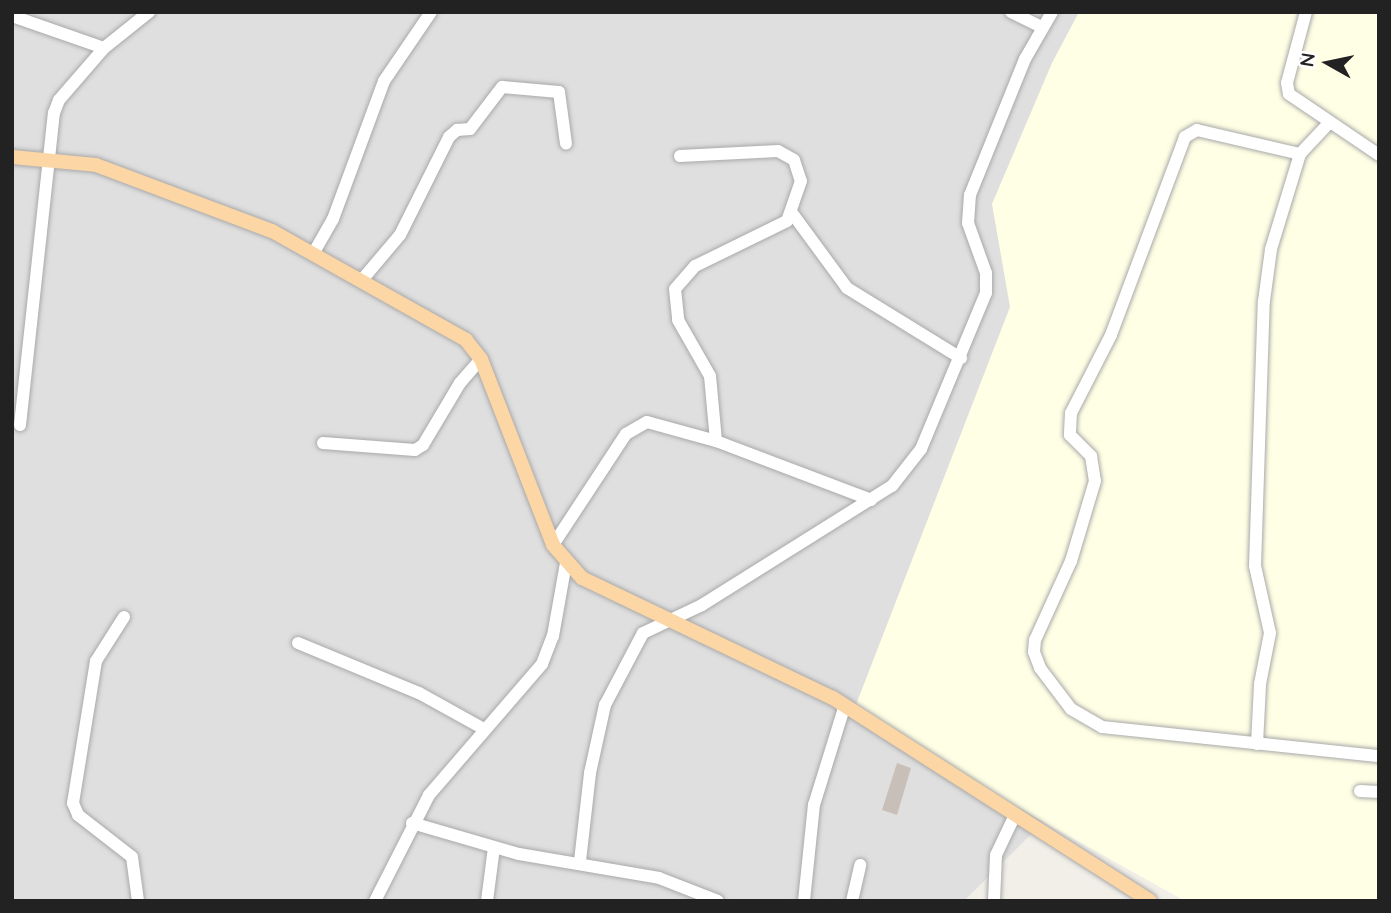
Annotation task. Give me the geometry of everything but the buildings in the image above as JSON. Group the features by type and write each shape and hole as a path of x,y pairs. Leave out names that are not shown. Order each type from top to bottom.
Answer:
{"main road":[{"path":"12,157 51,158 133,176 272,231 466,340 481,359 508,425 532,500 553,545 566,563 583,578 675,620 844,708 1150,901"}],"street":[{"path":"20,425 59,100 104,48 149,12"},
{"path":"313,254 333,219 384,81 431,12"},
{"path":"1011,12 1042,27"},
{"path":"580,862 590,773 605,705 643,633 675,620 871,500 911,467 961,358 987,284 968,223 968,204 1042,27 1052,12"},
{"path":"1306,12 1287,89 1329,123 1379,155"},
{"path":"12,16 104,48"},
{"path":"360,281 400,235 449,137 457,130 470,129 502,87 559,92 566,144"},
{"path":"1257,744 1260,684 1270,633 1255,566 1265,301 1271,249 1300,155 1329,123"},
{"path":"1300,155 1197,130 1185,137 1111,335 1071,413 1070,435 1091,456 1095,481 1070,561 1035,640 1040,668 1071,709 1091,723 1379,756"},
{"path":"680,156 767,150 789,155 799,167 801,181 792,213 774,231 695,266 675,289 678,320 710,376 716,441"},
{"path":"792,213 847,288 961,358"},
{"path":"323,443 415,450 423,444 460,383 481,359"},
{"path":"553,545 635,426 656,422 716,441 871,500"},
{"path":"375,901 412,823 440,779 542,664 553,636 566,563"},
{"path":"124,617 96,661 72,803 78,816 132,858 138,901"},
{"path":"298,643 419,693 484,729"},
{"path":"804,901 814,805 844,708"},
{"path":"1360,791 1379,792"},
{"path":"994,901 996,855 1015,815"},
{"path":"412,823 494,847 659,878 718,901"},
{"path":"487,901 494,847"},
{"path":"852,901 860,864"}],"shaded area":[{"path":"12,12 1341,12 1379,488 964,901 12,901"},
{"path":"1079,12 1379,12 1379,901 1185,901 852,715 1010,307 992,204 1052,63"}]}
